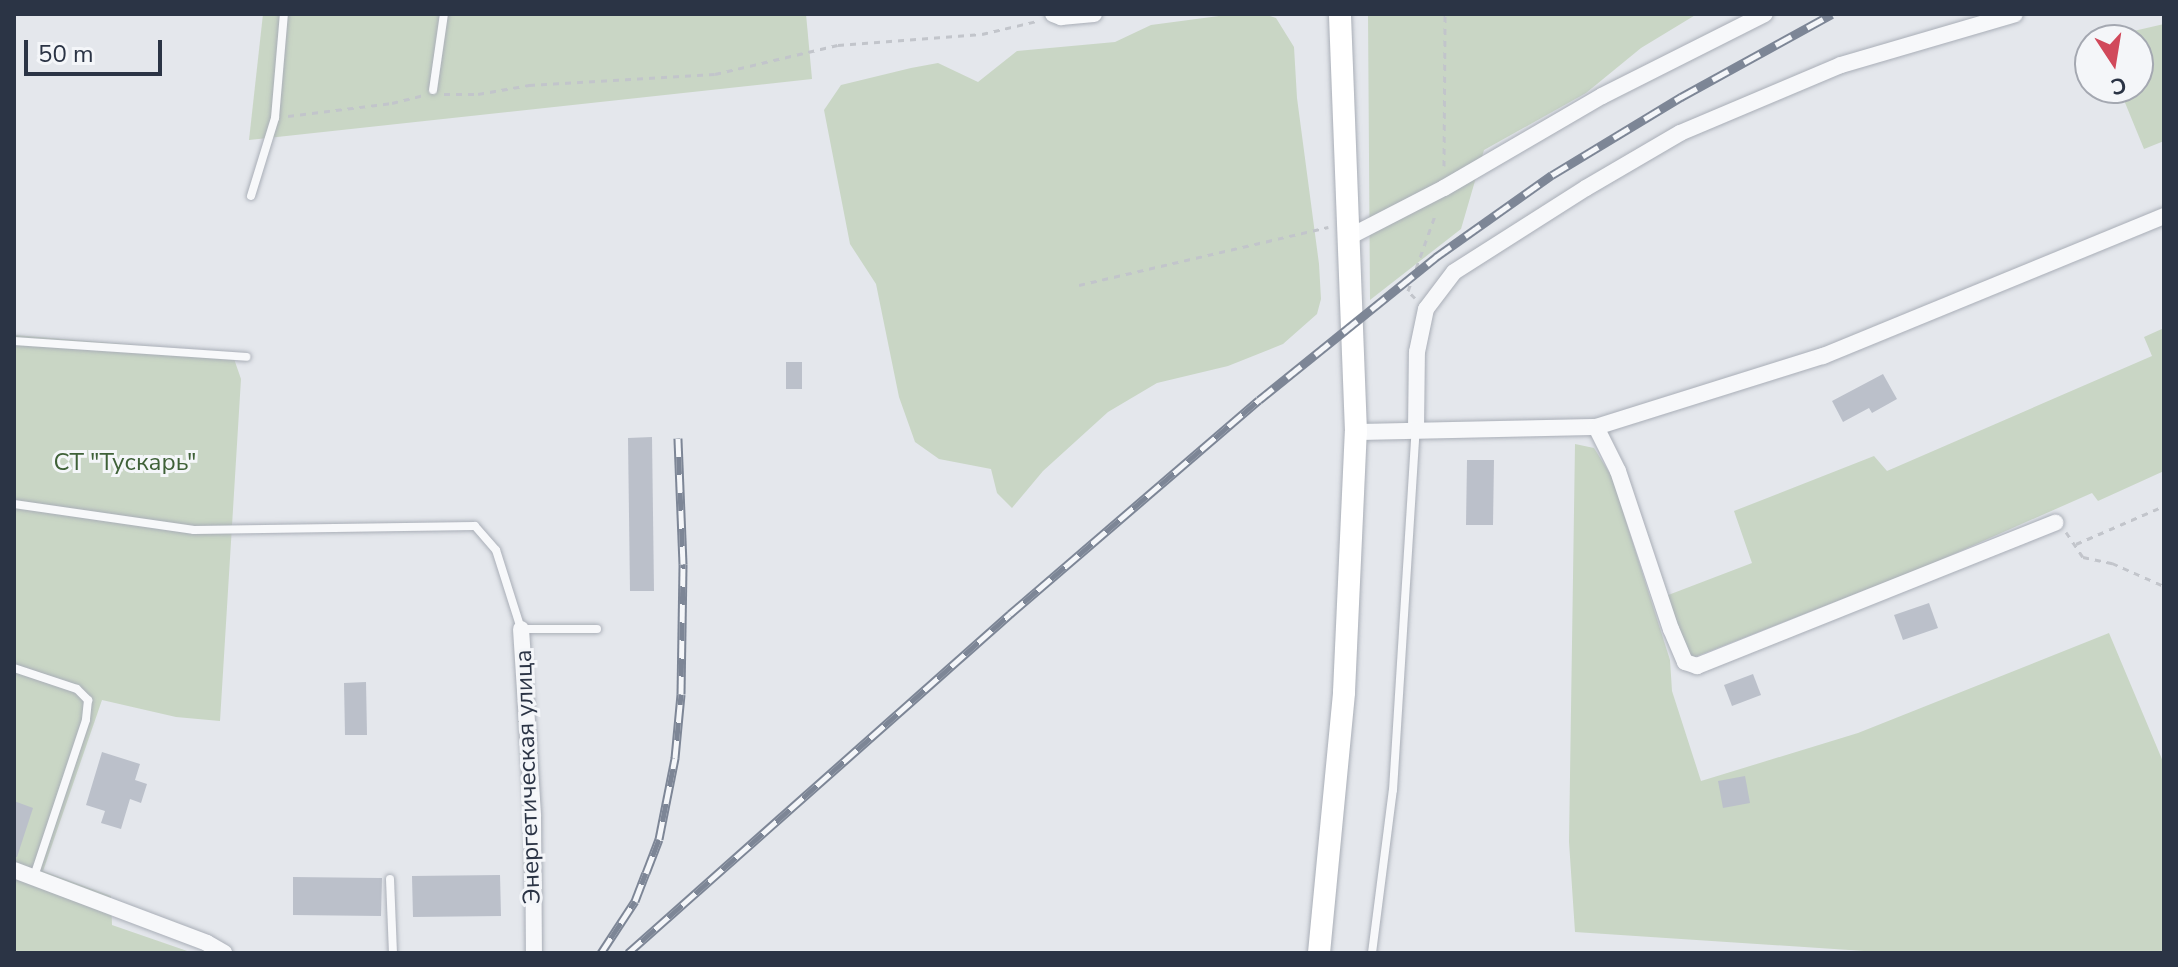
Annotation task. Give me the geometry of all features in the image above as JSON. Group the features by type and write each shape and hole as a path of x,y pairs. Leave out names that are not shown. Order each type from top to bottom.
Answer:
{"main road":[{"path":"1319,953 1344,692 1356,432 1340,14"}],"street":[{"path":"1057,15 1094,14"},
{"path":"1347,230 1444,188 1602,96 1765,14"},
{"path":"1416,429 1417,352 1426,309 1454,272 1680,133 1841,65 2015,14"},
{"path":"1356,432 1596,427 1823,356 2164,216"},
{"path":"1596,427 1618,471 1671,629 1685,662 1697,666 2055,523"},
{"name":"Энергетическая улица","path":"521,629 533,817 534,953"},
{"path":"14,870 207,943 224,953"}],"lane":[{"path":"251,196 275,118 284,14"},
{"path":"433,90 444,14"},
{"path":"14,341 246,357"},
{"path":"1372,953 1393,790 1416,429"},
{"path":"14,504 194,530 475,526 496,550 521,629"},
{"name":"Энергетическая улица","path":"521,629 597,629"},
{"path":"14,668 77,689 88,700 86,720 34,876"},
{"path":"390,879 393,953"}],"path":[{"path":"1426,309 1408,291 1444,188 1445,14"},
{"path":"275,118 415,99 433,90 447,96 529,85 715,74 838,45 982,34 1057,15"},
{"path":"1079,285 1347,230"},
{"path":"2076,545 2164,506"},
{"path":"2055,523 2083,557 2112,563 2164,586"}],"green space":[{"path":"263,14 806,14 812,79 249,140"},
{"path":"1234,14 1264,14 1276,18 1294,47 1297,98 1319,264 1321,299 1317,314 1283,344 1228,366 1157,383 1108,412 1043,471 1012,508 997,493 991,469 939,459 915,442 899,397 876,284 850,244 824,110 841,85 911,68 938,63 978,82 1017,51 1115,42 1151,25"},
{"path":"1368,14 1697,14 1641,48 1586,93 1484,150 1461,229 1370,300"},
{"path":"2164,24 2164,141 2144,149 2126,104 2154,104 2154,26"},
{"path":"2164,328 2164,471 2098,501 2092,493 1929,565 1692,658 1663,597 1752,563 1734,511 1874,456 1887,471 2152,356 2144,337"},
{"name":"СТ \"Тускарь\"","path":"14,335 232,353 241,379 220,721 176,717 102,700 43,871 111,896 112,925 193,953 14,953"},
{"path":"1575,444 1594,448 1612,477 1670,660 1672,691 1701,781 1858,733 2109,633 2164,764 2164,953 1894,953 1575,932 1569,842"}],"building":[{"path":"786,362 802,362 802,389 786,389"},
{"path":"1883,374 1897,399 1872,413 1869,408 1843,422 1832,401"},
{"path":"652,437 654,591 630,591 628,438"},
{"path":"1467,460 1494,460 1493,525 1466,525"},
{"path":"1929,603 1938,628 1903,640 1894,615"},
{"path":"1753,674 1761,695 1732,706 1724,685"},
{"path":"366,682 367,735 345,735 344,683"},
{"path":"102,752 140,764 135,780 147,784 141,803 130,799 121,829 101,823 105,811 86,805"},
{"path":"1745,776 1750,803 1723,808 1718,781"},
{"path":"14,801 33,808 17,857 14,857"},
{"path":"500,875 501,916 413,917 412,876"},
{"path":"293,877 382,878 381,916 293,915"}],"railway":[{"path":"628,953 1010,614 1259,400 1436,257 1552,175 1681,97 1832,14"},
{"path":"601,953 635,901 659,839 675,758 681,694 683,564 678,438"}]}
